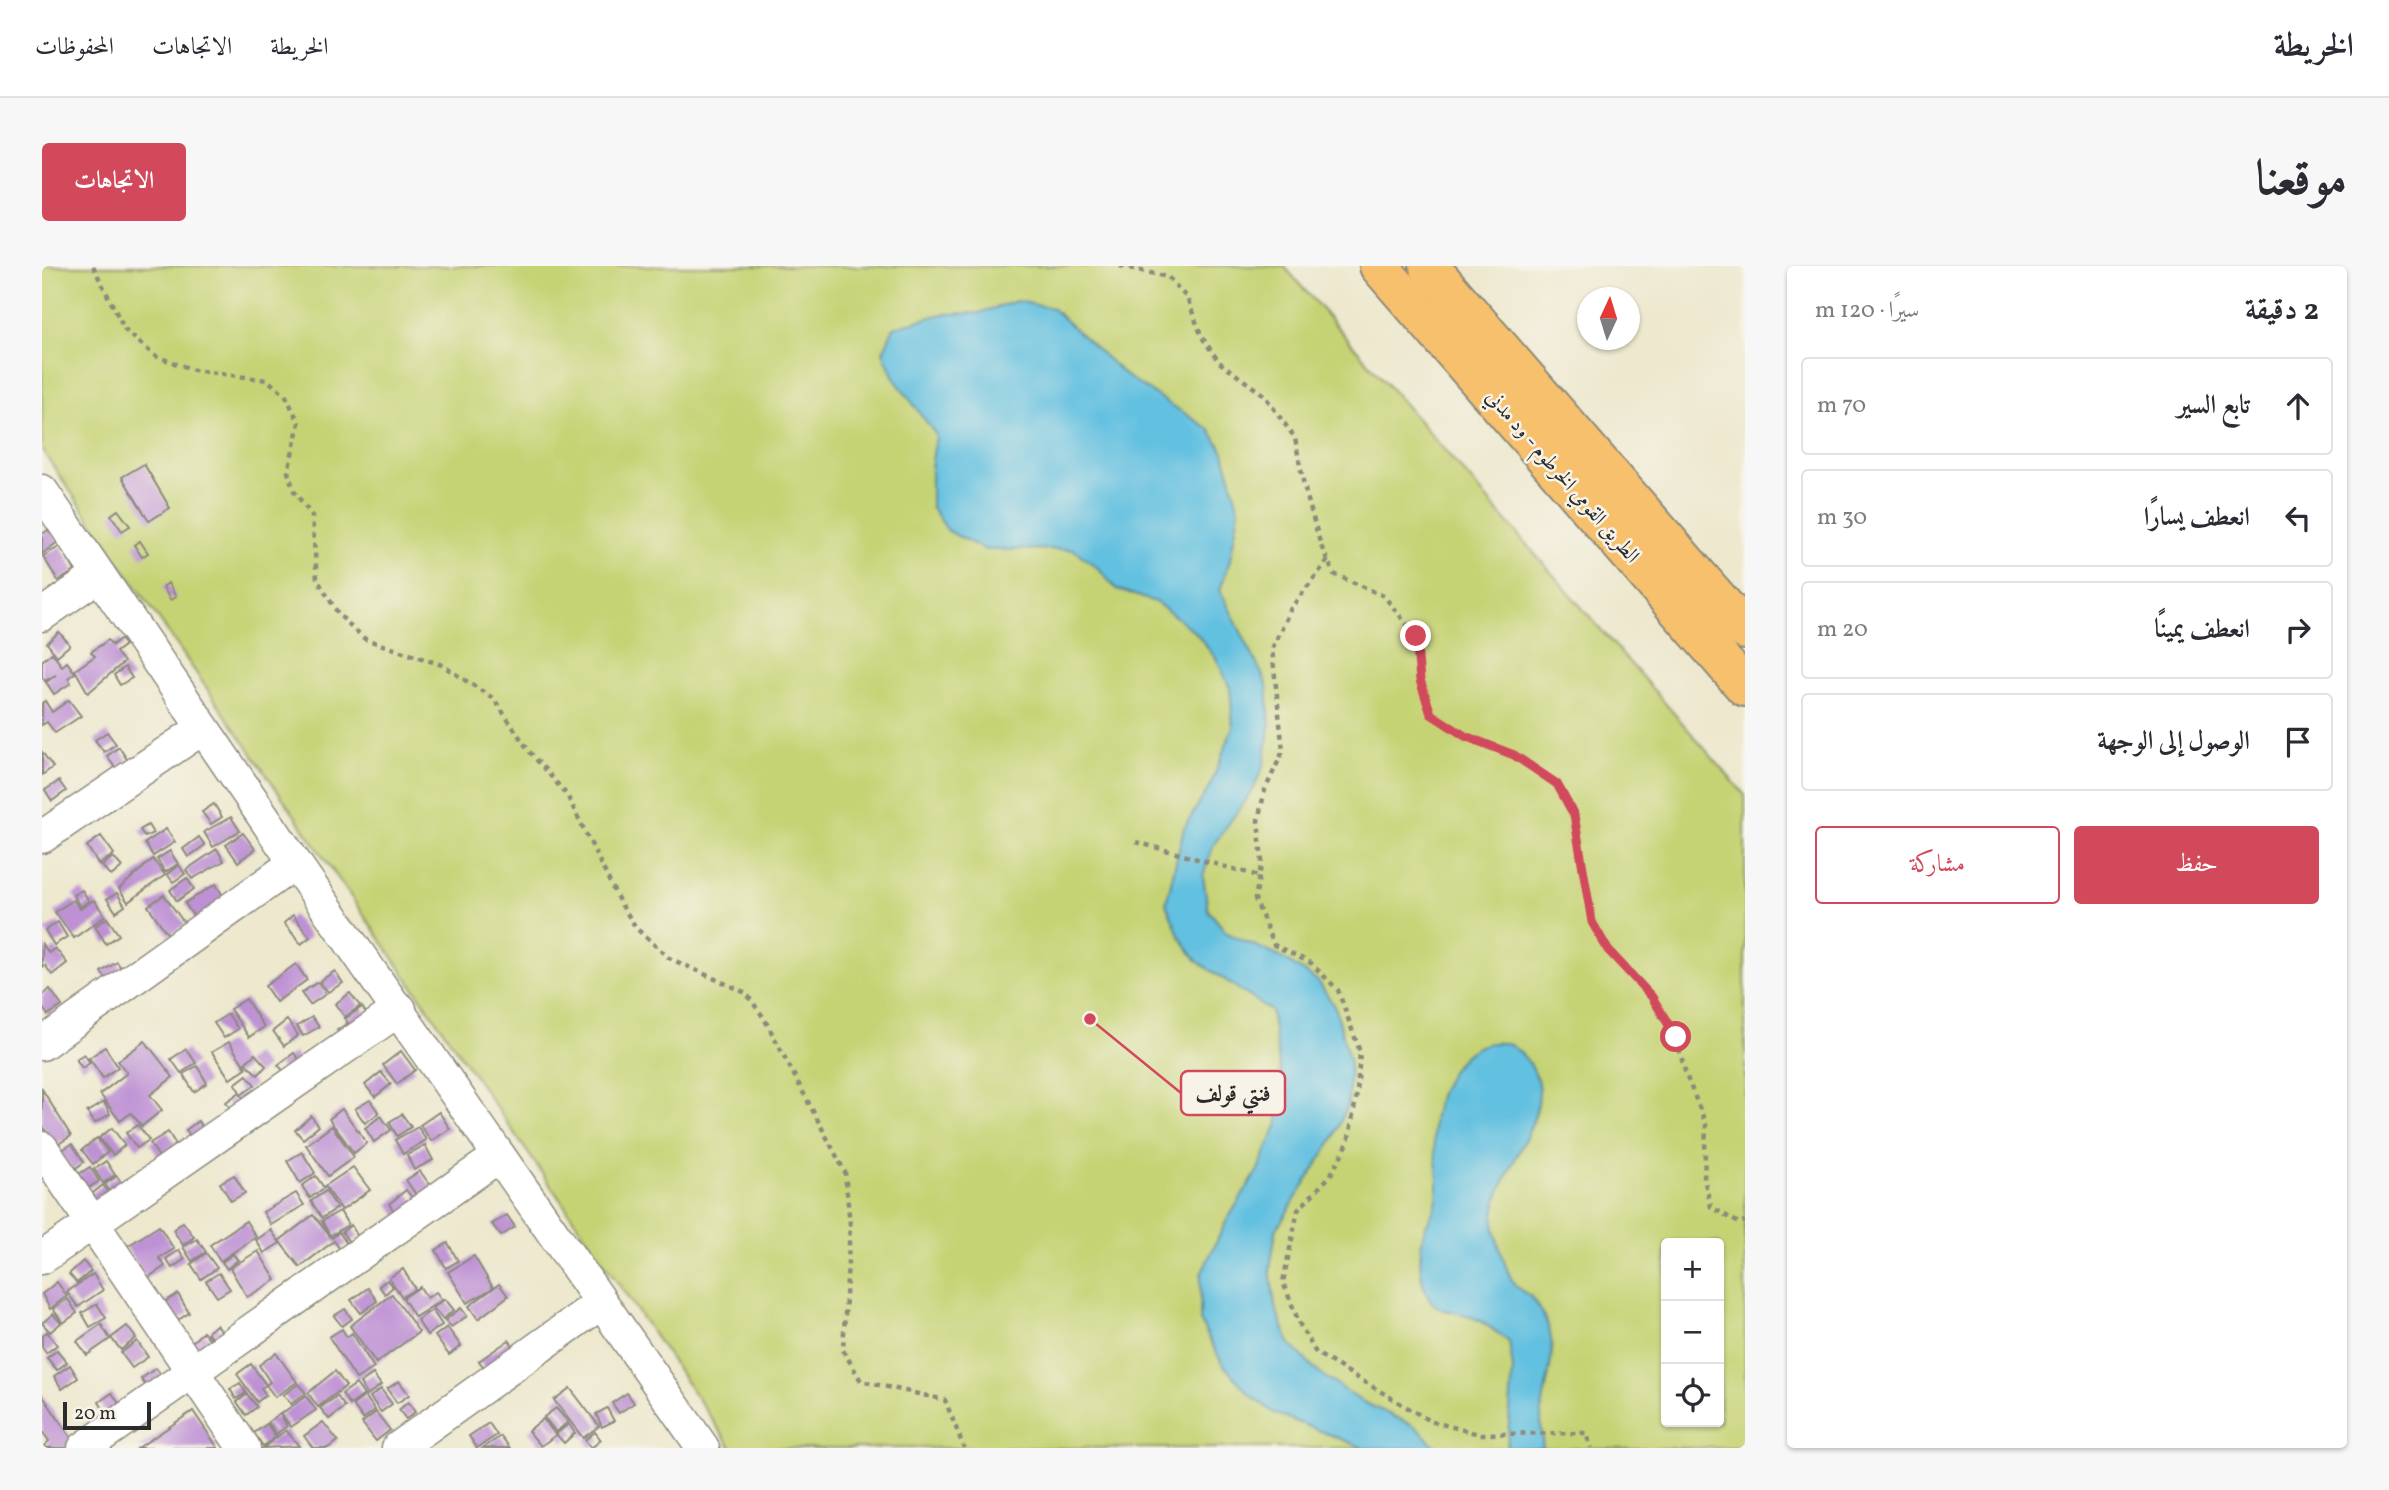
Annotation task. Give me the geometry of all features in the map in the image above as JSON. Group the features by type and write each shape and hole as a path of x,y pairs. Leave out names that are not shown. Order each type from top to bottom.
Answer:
{"highway":[{"name":"الطريق القومي الخرطوم - ود مدني","path":"1379,266 1745,687"},
{"name":"الطريق القومي الخرطوم - ود مدني","path":"1429,266 1745,630"}],"street":[{"path":"42,491 295,863 400,1009 700,1447"},
{"path":"42,615 99,575"},
{"path":"42,837 203,728"},
{"path":"42,1044 295,863"},
{"path":"42,1258 400,1009"},
{"path":"42,1149 244,1448"},
{"path":"84,1448 499,1156"},
{"path":"398,1448 601,1303"}],"path":[{"path":"93,266 125,330 155,356 194,370 267,380 285,394 299,423 288,472 294,491 312,516 317,579 339,615 365,639 401,654 442,665 494,699 529,751 567,794 619,901 637,929 669,958 746,993 782,1049 845,1172 850,1225 844,1350 861,1381 945,1400 964,1448"},
{"path":"1120,266 1168,277 1187,298 1202,337 1219,362 1264,396 1296,438 1304,486 1334,575 1384,596 1416,636 1420,680 1431,714 1465,736 1514,755 1557,784 1574,815 1592,922 1608,950 1652,997 1676,1037 1686,1075 1706,1124 1704,1179 1712,1207 1739,1223 1745,1221"},
{"path":"1328,560 1291,608 1272,649 1283,751 1265,790 1258,820 1262,861 1255,899 1274,945 1311,963 1338,990 1360,1052 1357,1093 1348,1143 1330,1175 1298,1210 1283,1282 1300,1325 1316,1353 1430,1421 1479,1434 1586,1433 1591,1448"},
{"path":"1136,842 1259,876"}],"green space":[{"path":"42,266 1284,266 1745,795 1745,1448 732,1448 42,450"}],"water":[{"path":"1017,301 1052,308 1126,376 1209,429 1224,452 1239,511 1230,560 1220,590 1267,684 1270,727 1264,765 1253,790 1214,844 1203,876 1208,910 1227,933 1280,957 1318,981 1336,1009 1350,1063 1348,1104 1333,1139 1276,1230 1270,1269 1275,1306 1289,1343 1319,1373 1361,1401 1415,1426 1437,1448 1364,1448 1274,1413 1249,1394 1222,1363 1200,1321 1201,1274 1226,1222 1257,1172 1277,1126 1283,1090 1271,1011 1197,961 1180,937 1166,904 1184,828 1210,786 1233,727 1230,688 1217,660 1196,633 1155,602 1116,589 1099,569 1073,549 985,550 948,531 931,506 931,468 936,435 894,378 883,352 894,327 942,314 978,313"},
{"path":"1489,1043 1508,1043 1529,1062 1538,1082 1538,1103 1532,1124 1500,1191 1494,1221 1500,1250 1511,1279 1537,1304 1551,1338 1551,1362 1541,1421 1543,1448 1507,1448 1513,1369 1509,1342 1474,1318 1435,1305 1426,1294 1420,1265 1425,1228 1438,1194 1433,1129 1441,1091 1447,1078 1464,1056"}],"building":[{"path":"144,464 170,508 149,521 122,477"},
{"path":"118,510 130,526 122,531 111,515"},
{"path":"50,529 59,541 42,554 42,534"},
{"path":"140,541 148,553 142,557 134,545"},
{"path":"61,546 75,571 58,581 43,556"},
{"path":"168,583 176,597 170,600 163,587"},
{"path":"59,632 70,645 57,656 47,643"},
{"path":"120,639 125,645 116,652 124,662 88,693 75,670 95,656 91,652 108,640 112,645"},
{"path":"52,653 62,666 67,662 75,673 68,678 71,683 54,694 46,682 56,675 45,681 42,677 42,661"},
{"path":"125,667 132,678 120,685 114,675"},
{"path":"69,700 81,716 55,733 47,722 42,725 42,703 45,701 52,712"},
{"path":"107,732 116,744 104,752 95,740"},
{"path":"119,747 128,761 116,769 107,756"},
{"path":"42,752 53,767 42,775"},
{"path":"59,781 66,791 52,801 45,790"},
{"path":"214,804 222,817 211,824 202,812"},
{"path":"231,817 240,831 213,847 204,832"},
{"path":"148,825 153,833 145,837 140,830"},
{"path":"166,829 175,842 153,856 145,843"},
{"path":"243,833 255,849 238,862 226,845"},
{"path":"101,836 114,854 99,865 87,846"},
{"path":"199,837 205,845 188,857 183,849"},
{"path":"217,849 224,861 192,879 186,870"},
{"path":"170,851 178,864 165,872 157,859"},
{"path":"113,857 122,867 111,876 102,866"},
{"path":"153,859 165,875 128,902 119,889"},
{"path":"179,865 185,874 173,882 167,874"},
{"path":"187,878 194,889 177,901 170,890"},
{"path":"216,884 228,905 198,924 185,903"},
{"path":"82,890 89,901 80,907 73,895"},
{"path":"117,893 125,906 116,912 107,899"},
{"path":"164,895 185,924 169,936 148,906"},
{"path":"73,900 80,909 94,900 105,916 74,938 55,912"},
{"path":"293,915 310,937 301,944 284,923"},
{"path":"107,918 119,935 106,944 95,926"},
{"path":"58,922 67,937 54,945 45,930"},
{"path":"42,944 49,953 55,948 67,963 52,975 45,965 42,967"},
{"path":"117,962 129,979 114,989 101,972"},
{"path":"296,964 307,980 276,1002 265,986"},
{"path":"335,971 343,983 328,992 320,981"},
{"path":"318,982 326,994 310,1005 301,993"},
{"path":"50,989 62,1006 48,1015 42,1007 42,995"},
{"path":"350,993 360,1006 345,1017 335,1004"},
{"path":"246,999 264,1027 249,1037 230,1009"},
{"path":"362,1007 373,1023 345,1042 337,1030 348,1023 345,1019"},
{"path":"228,1014 238,1029 224,1038 214,1023"},
{"path":"312,1017 319,1027 303,1036 297,1026"},
{"path":"287,1020 298,1035 284,1046 273,1031"},
{"path":"145,1041 173,1077 150,1095 162,1110 142,1126 131,1113 120,1121 100,1094 127,1073 118,1061"},
{"path":"229,1042 246,1068 230,1079 212,1052"},
{"path":"105,1047 118,1067 103,1078 89,1058"},
{"path":"186,1049 196,1063 181,1073 171,1059"},
{"path":"401,1051 415,1070 397,1084 383,1065"},
{"path":"294,1053 303,1065 288,1076 278,1065"},
{"path":"84,1054 90,1063 82,1068 76,1059"},
{"path":"255,1054 266,1066 258,1075 245,1063"},
{"path":"197,1066 207,1083 194,1092 183,1074"},
{"path":"381,1072 391,1084 375,1097 365,1085"},
{"path":"247,1075 255,1085 241,1095 249,1105 234,1115 226,1102 240,1092 235,1084"},
{"path":"42,1089 71,1136 55,1146 42,1125"},
{"path":"370,1100 379,1113 365,1123 355,1109"},
{"path":"104,1102 110,1114 95,1123 87,1112"},
{"path":"342,1109 367,1143 354,1153 329,1119"},
{"path":"439,1112 450,1129 431,1141 420,1125"},
{"path":"402,1114 411,1127 397,1136 389,1122"},
{"path":"311,1116 319,1126 303,1139 295,1130"},
{"path":"381,1116 391,1130 374,1142 365,1128"},
{"path":"198,1121 208,1135 196,1144 186,1130"},
{"path":"138,1125 149,1140 137,1148 126,1133"},
{"path":"332,1126 354,1157 328,1176 306,1145"},
{"path":"418,1127 426,1140 403,1154 395,1140"},
{"path":"112,1128 125,1145 113,1155 99,1138"},
{"path":"168,1132 178,1148 160,1159 150,1143"},
{"path":"97,1138 108,1152 93,1164 82,1150"},
{"path":"72,1144 84,1162 72,1171 59,1152"},
{"path":"425,1145 433,1160 414,1170 407,1155"},
{"path":"302,1152 315,1173 300,1183 287,1161"},
{"path":"106,1161 115,1175 103,1183 94,1169"},
{"path":"90,1167 99,1181 84,1191 76,1176"},
{"path":"353,1167 370,1190 342,1210 325,1186"},
{"path":"420,1171 435,1192 421,1202 406,1180"},
{"path":"234,1175 245,1193 231,1201 220,1183"},
{"path":"117,1176 128,1194 116,1201 105,1184"},
{"path":"316,1176 324,1188 310,1198 302,1186"},
{"path":"103,1185 113,1198 98,1210 88,1197"},
{"path":"406,1190 417,1204 399,1218 389,1204"},
{"path":"326,1191 337,1208 322,1218 311,1201"},
{"path":"296,1193 304,1205 271,1225 263,1212"},
{"path":"340,1211 348,1225 330,1236 322,1221"},
{"path":"313,1215 332,1238 339,1232 347,1244 340,1249 334,1241 300,1267 279,1241"},
{"path":"507,1215 515,1227 501,1236 492,1224"},
{"path":"246,1221 256,1237 220,1261 210,1245"},
{"path":"183,1222 194,1237 183,1245 173,1230"},
{"path":"351,1225 358,1237 349,1242 342,1232"},
{"path":"159,1226 174,1249 159,1258 165,1266 146,1279 126,1247"},
{"path":"271,1230 280,1243 264,1253 256,1240"},
{"path":"197,1239 206,1252 192,1261 183,1247"},
{"path":"448,1243 458,1261 446,1268 436,1250"},
{"path":"179,1250 185,1259 172,1268 166,1259"},
{"path":"258,1251 276,1280 247,1297 230,1268"},
{"path":"206,1253 217,1268 201,1279 191,1264"},
{"path":"233,1254 238,1260 227,1269 222,1262"},
{"path":"474,1256 493,1288 467,1303 448,1272"},
{"path":"83,1261 91,1271 77,1283 69,1274"},
{"path":"403,1269 415,1289 402,1297 389,1278"},
{"path":"219,1273 230,1289 217,1297 206,1281"},
{"path":"93,1274 103,1290 78,1307 67,1292"},
{"path":"387,1280 393,1287 385,1294 379,1286"},
{"path":"57,1282 67,1296 50,1309 42,1294"},
{"path":"499,1284 508,1296 478,1319 469,1306"},
{"path":"420,1287 427,1298 436,1292 442,1300 415,1317 403,1298"},
{"path":"368,1288 377,1301 361,1313 351,1300"},
{"path":"178,1294 189,1313 175,1322 163,1303"},
{"path":"392,1294 419,1332 376,1363 350,1326"},
{"path":"68,1299 77,1313 63,1323 53,1309"},
{"path":"445,1299 454,1310 443,1319 433,1308"},
{"path":"97,1304 106,1318 90,1327 82,1313"},
{"path":"461,1308 467,1316 451,1327 445,1320"},
{"path":"345,1309 352,1319 342,1326 334,1316"},
{"path":"432,1310 442,1325 427,1335 417,1320"},
{"path":"53,1314 61,1323 50,1332 42,1323"},
{"path":"101,1324 110,1339 87,1355 77,1341"},
{"path":"216,1325 225,1335 216,1343 207,1333"},
{"path":"127,1326 136,1338 121,1350 111,1338"},
{"path":"447,1327 461,1346 449,1355 435,1336"},
{"path":"342,1329 347,1337 352,1333 374,1368 356,1379 329,1337"},
{"path":"47,1332 57,1345 46,1353 42,1347 42,1336"},
{"path":"203,1332 213,1343 201,1354 191,1343"},
{"path":"509,1340 518,1352 488,1373 479,1361"},
{"path":"137,1341 148,1357 132,1368 121,1353"},
{"path":"57,1350 67,1362 57,1370 47,1358"},
{"path":"276,1353 297,1382 275,1397 266,1385 270,1382 259,1365"},
{"path":"251,1364 266,1385 261,1388 266,1395 257,1402 237,1374"},
{"path":"70,1365 78,1378 62,1389 54,1376"},
{"path":"156,1368 165,1380 150,1391 141,1379"},
{"path":"335,1371 346,1386 318,1407 308,1393"},
{"path":"373,1374 381,1385 367,1395 360,1383"},
{"path":"399,1381 409,1395 397,1403 387,1389"},
{"path":"240,1383 246,1393 236,1399 230,1389"},
{"path":"298,1384 306,1393 291,1404 283,1395"},
{"path":"356,1384 364,1395 350,1405 342,1394"},
{"path":"570,1388 599,1426 583,1438 554,1400"},
{"path":"381,1389 392,1404 381,1412 370,1397"},
{"path":"112,1393 122,1408 108,1417 99,1402"},
{"path":"627,1393 634,1403 619,1413 612,1403"},
{"path":"247,1394 257,1407 246,1415 237,1402"},
{"path":"42,1395 76,1445 72,1448 42,1448 49,1441 42,1431"},
{"path":"306,1396 316,1410 291,1427 281,1414"},
{"path":"337,1396 345,1407 329,1419 320,1408"},
{"path":"365,1396 375,1410 363,1419 353,1405"},
{"path":"408,1402 415,1412 406,1419 399,1410"},
{"path":"556,1408 568,1422 556,1432 544,1417"},
{"path":"607,1408 614,1421 602,1427 596,1414"},
{"path":"193,1411 218,1448 138,1448"},
{"path":"376,1412 390,1430 376,1441 362,1423"},
{"path":"280,1414 287,1426 276,1434 268,1422"},
{"path":"543,1419 556,1435 541,1446 528,1431"},
{"path":"323,1422 338,1441 328,1448 313,1448 304,1436"},
{"path":"489,1423 497,1435 477,1448 469,1436"},
{"path":"267,1424 276,1437 263,1446 254,1433"},
{"path":"569,1424 575,1433 564,1443 556,1434"},
{"path":"286,1430 299,1446 263,1448 282,1433"},
{"path":"595,1432 601,1440 591,1448 585,1440"},
{"path":"501,1436 510,1448 483,1448"}],"place":[{"name":"فنتي قولف","path":"1090,1019"}],"route":[{"path":"1416,636 1420,680 1431,714 1465,736 1514,755 1557,784 1574,815 1592,922 1608,950 1652,997 1676,1037"}]}
